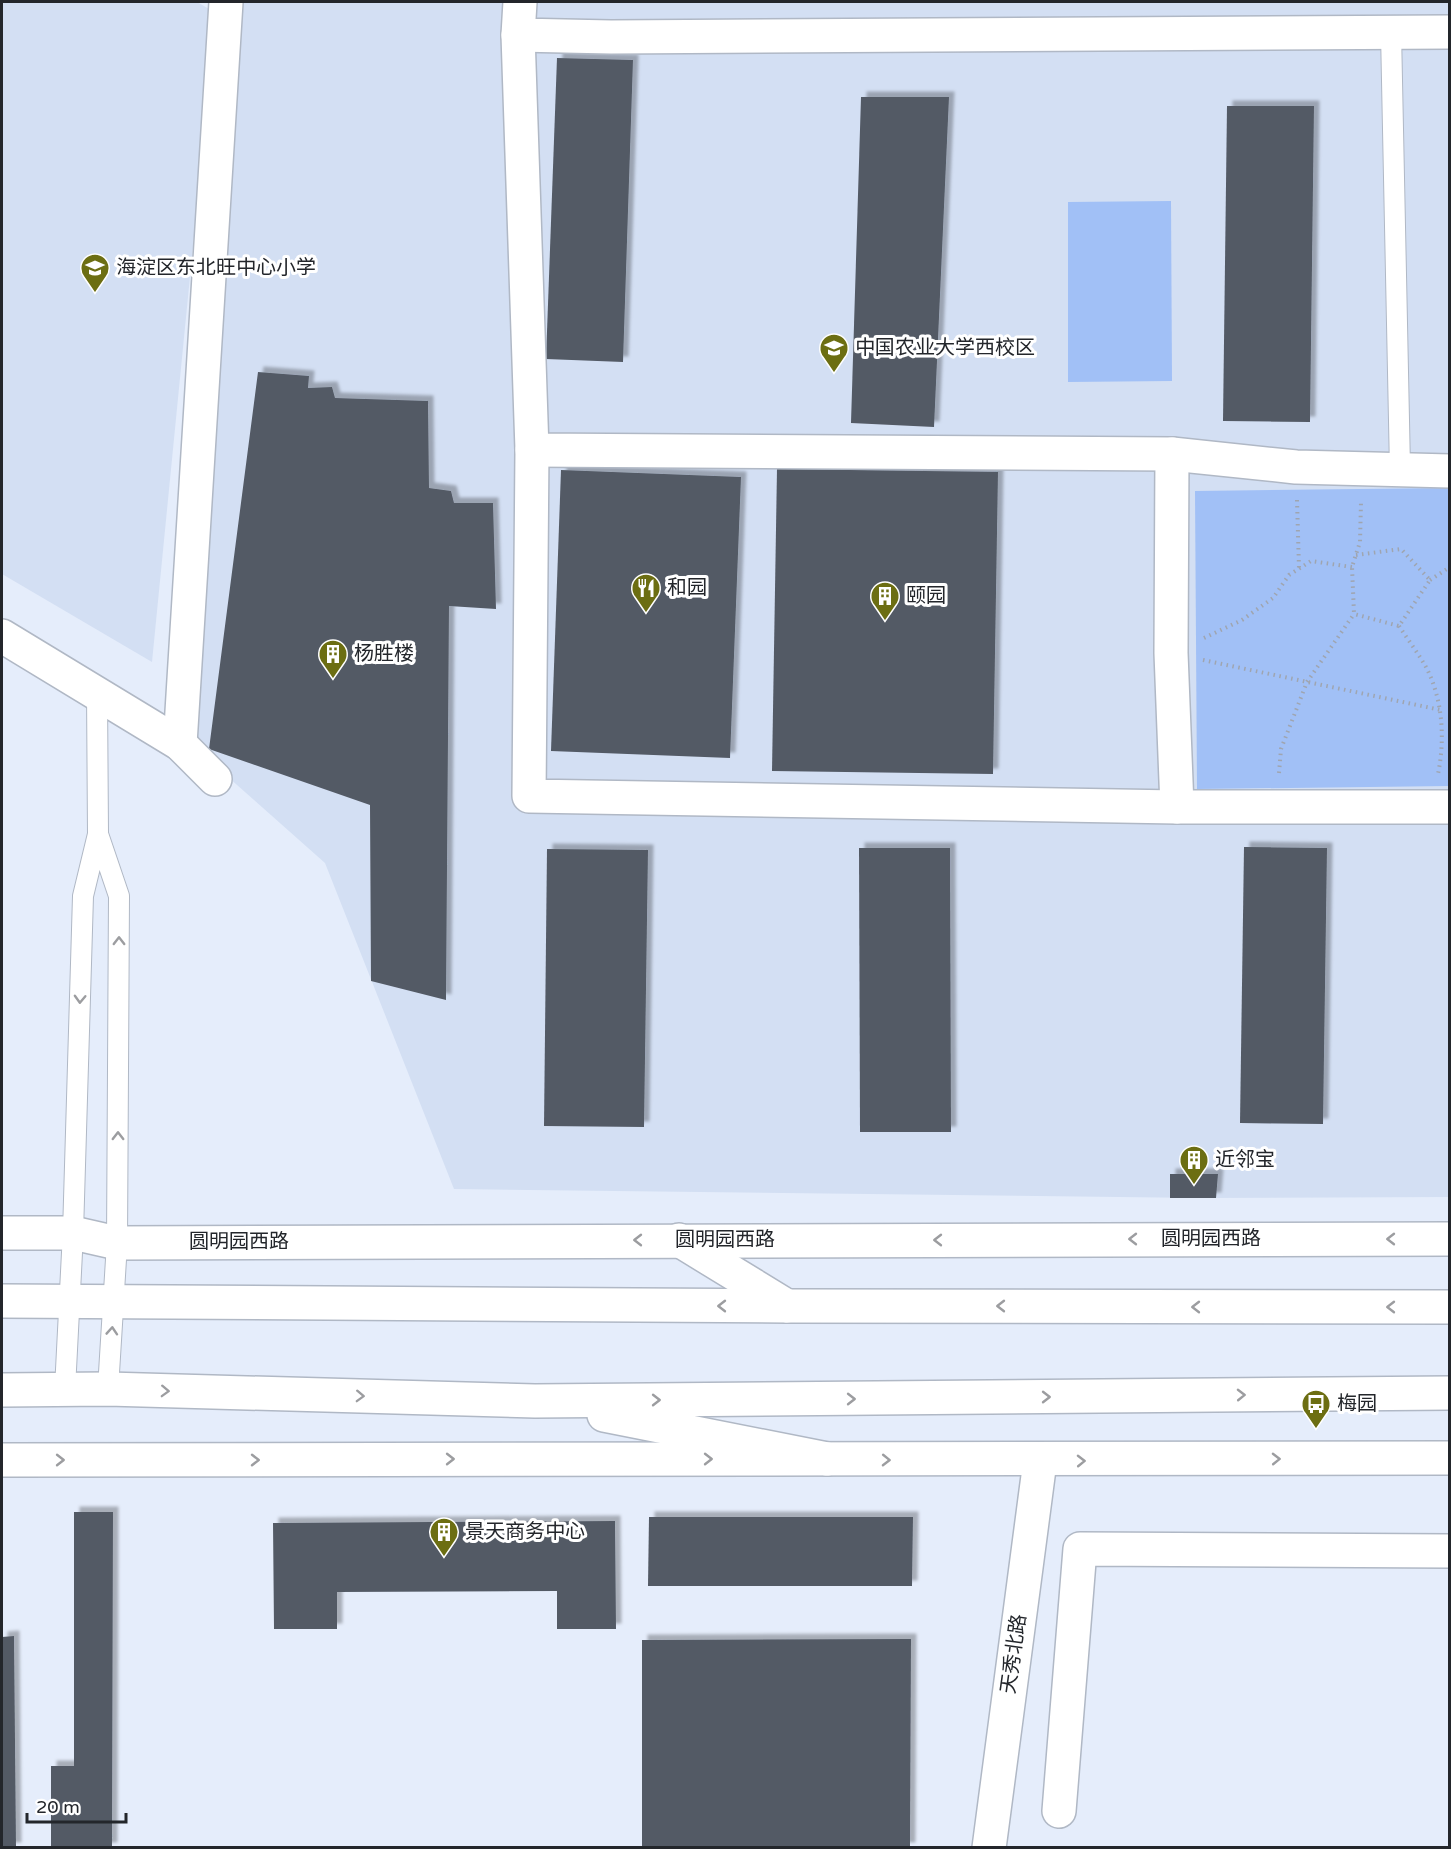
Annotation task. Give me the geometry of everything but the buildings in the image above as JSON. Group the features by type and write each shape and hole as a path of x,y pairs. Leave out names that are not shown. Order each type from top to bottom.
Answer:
{"street":[{"path":"180,744 226,2"},
{"path":"520,2 518,35 532,450 530,796 1177,807 1440,807"},
{"path":"518,35 623,37 1449,32"},
{"path":"532,450 1172,454 1296,466 1449,471"},
{"path":"1172,454 1171,653 1177,807"},
{"path":"2,636 180,744 215,778"},
{"name":"圆明园西路","path":"2,1233 74,1233 117,1243 1449,1239"},
{"path":"679,1240 787,1306"},
{"path":"2,1300 787,1306 1449,1307"},
{"path":"2,1390 108,1389 535,1401 1449,1393"},
{"path":"535,1401 827,1459"},
{"path":"2,1460 1040,1461 1449,1458"},
{"name":"天秀北路","path":"989,1848 1040,1461"},
{"path":"1059,1811 1080,1549 1449,1551"}],"lane":[{"path":"1391,32 1400,470"},
{"path":"65,1389 74,1233 83,896 98,834 97,692"},
{"path":"98,834 119,896 117,1243 108,1389"}],"path":[{"path":"1296,466 1299,568"},
{"path":"1277,807 1281,749 1307,682 1354,614 1352,567 1360,542 1362,468"},
{"path":"1356,555 1401,549 1430,580"},
{"path":"1171,653 1242,620 1273,598 1288,575 1311,561 1352,567"},
{"path":"1399,626 1430,580 1449,567"},
{"path":"1354,614 1399,626 1428,670 1441,710 1440,807"},
{"path":"1171,653 1441,710"}],"shaded area":[{"name":"海淀区东北旺中心小学","path":"2,2 197,2 216,13 152,662 2,574"},
{"name":"中国农业大学西校区","path":"243,2 1449,2 1449,1197 1201,1198 454,1189 325,863 193,746"},
{"path":"1171,201 1172,381 1068,382 1068,202"},
{"path":"1449,488 1449,786 1197,789 1195,491"}],"place":[{"name":"海淀区东北旺中心小学","path":"95,294"},
{"name":"中国农业大学西校区","path":"834,374"},
{"name":"和园","path":"646,614"},
{"name":"颐园","path":"885,622"},
{"name":"杨胜楼","path":"333,680"},
{"name":"近邻宝","path":"1194,1186"},
{"name":"梅园","path":"1316,1430"},
{"name":"景天商务中心","path":"444,1558"}]}
